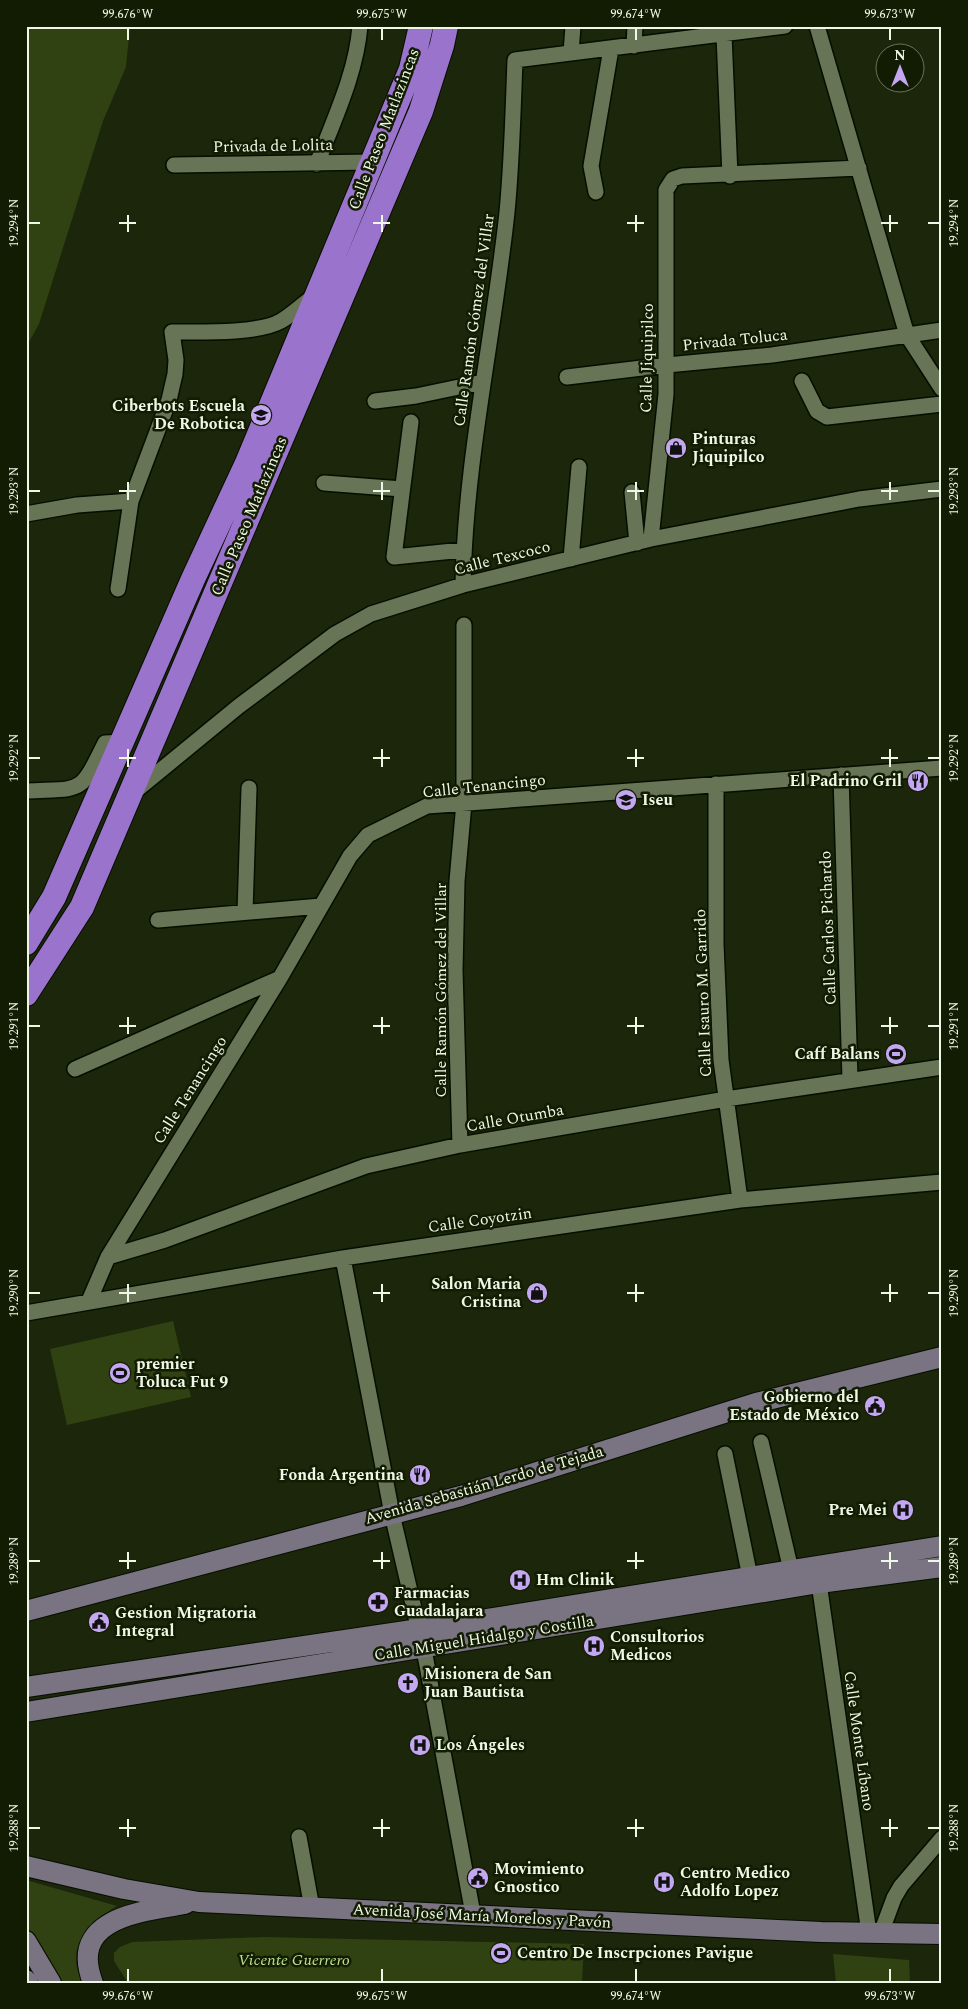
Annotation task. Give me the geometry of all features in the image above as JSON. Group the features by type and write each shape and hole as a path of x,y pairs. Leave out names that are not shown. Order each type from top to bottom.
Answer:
{"highway":[{"name":"Calle Paseo Matlazincas","path":"26,943 54,896 193,579 247,463 411,69 420,26"},
{"name":"Calle Paseo Matlazincas","path":"26,994 82,908 421,112 446,26"}],"main road":[{"name":"Avenida Sebastián Lerdo de Tejada","path":"26,1611 461,1496 756,1403 942,1357"},
{"name":"Calle Miguel Hidalgo y Costilla","path":"26,1687 494,1618 942,1546"},
{"name":"Calle Miguel Hidalgo y Costilla","path":"26,1712 818,1583 942,1567"},
{"name":"Avenida José María Morelos y Pavón","path":"26,1866 124,1888 199,1902 875,1933 942,1934"},
{"path":"92,1983 87,1967 88,1949 91,1940 105,1926 115,1919 134,1914 199,1902"},
{"path":"26,1941 51,1983"}],"street":[{"path":"317,164 350,78 360,26"},
{"path":"573,26 571,53 785,26"},
{"path":"634,46 635,26"},
{"path":"817,26 907,335 942,390"},
{"path":"724,35 730,176 859,168"},
{"path":"596,192 592,166 611,49"},
{"name":"Calle Ramón Gómez del Villar","path":"463,585 463,550 483,382 507,212 515,60 571,53"},
{"name":"Privada de Lolita","path":"174,165 372,162"},
{"name":"Calle Jiquipilco","path":"644,541 667,364 666,190 673,179 730,176"},
{"path":"118,590 131,502 169,400 176,360 172,332 247,329 270,326 281,321 318,292"},
{"name":"Privada Toluca","path":"567,377 667,364 772,355 942,330"},
{"path":"802,381 817,411 827,418 942,404"},
{"path":"375,401 416,396 483,382"},
{"path":"411,422 394,556 463,550"},
{"path":"571,559 579,468"},
{"path":"324,483 402,489"},
{"name":"Calle Texcoco","path":"130,796 240,706 347,626 370,614 463,585 644,541 859,499 942,489"},
{"path":"632,492 644,541"},
{"path":"26,514 77,506 131,502"},
{"name":"Calle Ramón Gómez del Villar","path":"460,1145 455,970 457,881 464,803 464,625"},
{"path":"26,791 78,787 88,778 105,743 123,742"},
{"name":"Calle Tenancingo","path":"89,1301 108,1257 280,978 350,856 368,835 427,806 942,768"},
{"name":"Calle Carlos Pichardo","path":"841,775 850,1080"},
{"name":"Calle Isauro M. Garrido","path":"716,784 716,944 721,1060 740,1200"},
{"path":"244,912 249,788"},
{"path":"158,920 321,906"},
{"path":"75,1069 280,978"},
{"name":"Calle Otumba","path":"108,1257 165,1240 366,1166 460,1145 726,1099 942,1067"},
{"name":"Calle Coyotzin","path":"26,1313 89,1301 251,1276 343,1258 740,1200 942,1182"},
{"path":"343,1258 392,1514 424,1648 473,1914"},
{"path":"761,1442 791,1570"},
{"path":"725,1454 750,1577"},
{"name":"Calle Monte Líbano","path":"818,1583 875,1933"},
{"path":"299,1837 312,1908"},
{"path":"875,1933 901,1886 942,1838"}],"green space":[{"path":"26,26 130,26 126,67 103,121 39,324 26,347"},
{"name":"premier Toluca Fut 9","path":"173,1321 191,1397 67,1425 50,1349"},
{"path":"26,1880 117,1906 97,1920 82,1937 76,1958 83,1983 60,1983 26,1927"},
{"name":"Vicente Guerrero","path":"264,1937 584,1944 582,1983 128,1983 114,1961 114,1953 120,1947 132,1942"},
{"path":"833,1954 909,1960 910,1983 836,1983"}],"place":[{"name":"Ciberbots Escuela De Robotica","path":"261,415"},
{"name":"Pinturas Jiquipilco","path":"676,448"},
{"name":"El Padrino Gril","path":"918,781"},
{"name":"Iseu","path":"626,800"},
{"name":"Caff Balans","path":"896,1054"},
{"name":"Salon Maria Cristina","path":"537,1293"},
{"name":"premier Toluca Fut 9","path":"120,1373"},
{"name":"Gobierno del Estado de México","path":"875,1406"},
{"name":"Fonda Argentina","path":"420,1475"},
{"name":"Pre Mei","path":"903,1510"},
{"name":"Hm Clinik","path":"520,1580"},
{"name":"Farmacias Guadalajara","path":"378,1602"},
{"name":"Gestion Migratoria Integral","path":"99,1622"},
{"name":"Consultorios Medicos","path":"594,1646"},
{"name":"Misionera de San Juan Bautista","path":"408,1683"},
{"name":"Los Ángeles","path":"420,1745"},
{"name":"Movimiento Gnostico","path":"478,1878"},
{"name":"Centro Medico Adolfo Lopez","path":"664,1882"},
{"name":"Centro De Inscrpciones Pavigue","path":"501,1953"}]}
